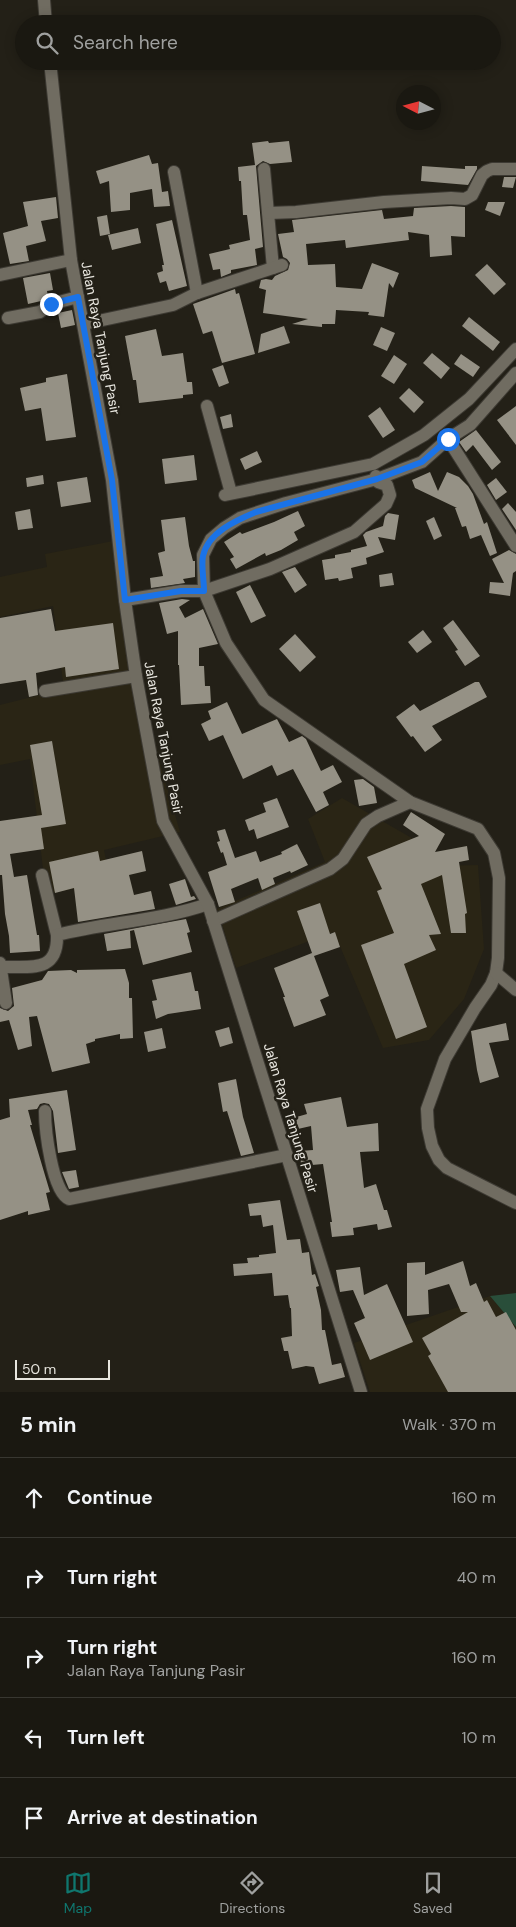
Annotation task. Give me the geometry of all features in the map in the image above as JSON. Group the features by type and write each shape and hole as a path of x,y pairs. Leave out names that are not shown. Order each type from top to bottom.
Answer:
{"street":[{"path":"44,0 45,15"},
{"name":"Jalan Raya Tanjung Pasir","path":"51,70 70,260 84,324 112,480 125,600 136,676 163,821 208,904 361,1392"},
{"path":"84,324 173,305 197,293 278,266 268,213 264,168"},
{"path":"268,213 296,212 384,202 451,198 465,199 472,195 482,175 487,171 492,169 516,169"},
{"path":"174,172 197,293"},
{"path":"0,275 70,260"},
{"path":"8,318 40,312 51,304 78,297"},
{"path":"516,349 470,399 375,472 256,512 240,518 224,528 212,539 203,555 202,591 226,644 264,700 402,805 478,828 494,853 500,878 496,973 445,1058 427,1109 428,1128 432,1146 439,1160 447,1168 516,1203"},
{"path":"207,406 228,494 375,472 422,462 448,439 470,425 516,373"},
{"path":"448,439 516,546"},
{"path":"125,600 181,591 202,591 270,568 354,532 386,504 390,495 387,485 378,482 375,472"},
{"path":"45,691 136,676"},
{"path":"213,921 330,869 343,859 366,824 402,805"},
{"path":"6,1003 1,965 42,965 53,958 58,950 57,935 42,875"},
{"path":"57,935 88,927 120,924 208,904"},
{"path":"496,973 516,990"},
{"path":"45,1111 49,1154 60,1190 63,1196 69,1199 287,1155"}],"shaded area":[{"path":"124,539 137,661 160,763 180,832 104,850 110,882 46,894 30,759 0,765 0,705 64,689 53,606 0,617 0,577 47,567 45,554"},
{"path":"342,798 417,841 435,866 478,865 484,949 464,999 429,1040 383,1048 334,932 236,968 217,909 325,862 308,819"},
{"path":"490,1296 516,1327 516,1392 370,1392 354,1343"}],"green space":[{"path":"516,1293 516,1327 490,1296"}],"building":[{"path":"268,141 269,143 289,141 292,162 270,164 263,161 256,166 263,247 255,249 257,265 231,270 231,273 221,277 220,269 213,270 209,254 230,249 229,245 250,240 247,215 243,215 241,181 239,181 238,167 255,165 252,143"},
{"path":"149,155 152,164 158,163 162,192 168,191 170,206 154,207 152,189 130,193 130,210 111,212 109,181 100,184 96,171"},
{"path":"422,166 465,169 465,166 477,166 477,169 468,185 421,181"},
{"path":"504,177 516,177 513,188 502,187"},
{"path":"56,197 58,218 41,221 46,241 26,246 29,261 10,264 3,233 28,226 23,202"},
{"path":"488,202 505,202 500,216 485,210"},
{"path":"465,207 465,237 451,236 452,255 430,257 429,235 408,232 409,240 346,248 345,240 306,244 308,265 335,264 336,287 362,289 372,263 399,273 393,288 389,283 384,317 368,315 369,312 336,310 335,324 322,324 322,327 292,324 308,319 263,313 266,290 259,288 261,280 272,280 275,276 288,270 290,263 283,257 278,234 294,232 292,220 382,210 384,219 413,216 414,208"},
{"path":"107,215 110,234 100,236 97,217"},
{"path":"172,220 187,286 169,291 166,281 160,283 157,273 163,271 162,265 164,265 156,224"},
{"path":"138,228 141,243 112,250 108,235"},
{"path":"487,264 506,284 494,295 475,275"},
{"path":"50,273 53,290 47,291 48,297 41,301 28,304 23,278"},
{"path":"235,289 236,294 239,293 255,354 222,363 212,331 203,334 193,304"},
{"path":"72,310 75,325 61,328 58,313"},
{"path":"469,317 500,342 493,351 462,326"},
{"path":"284,326 290,343 258,353 261,334"},
{"path":"381,327 395,333 387,351 373,345"},
{"path":"156,329 162,356 183,353 187,382 192,382 193,394 183,395 183,398 139,403 136,380 133,380 125,336"},
{"path":"432,353 450,368 441,379 423,363"},
{"path":"461,354 480,367 473,377 454,364"},
{"path":"394,355 407,364 394,384 381,376"},
{"path":"223,365 229,383 219,387 212,369"},
{"path":"67,374 76,437 46,441 41,408 25,411 20,388 46,382 46,378"},
{"path":"409,388 424,402 414,413 399,398"},
{"path":"516,406 516,445 497,420"},
{"path":"380,407 395,430 383,438 368,416"},
{"path":"231,414 233,427 223,429 220,417"},
{"path":"476,430 501,462 492,470 473,445 466,452 459,442"},
{"path":"257,451 262,462 245,470 240,459"},
{"path":"194,455 197,480 165,484 162,459"},
{"path":"430,472 438,491 447,472 459,477 468,486 473,494 484,524 487,522 497,553 490,556 481,535 470,539 466,526 462,527 455,508 457,508 415,488 412,480"},
{"path":"43,475 44,484 27,487 26,478"},
{"path":"87,477 91,502 61,507 57,482"},
{"path":"496,478 507,492 496,500 487,485"},
{"path":"508,503 516,512 516,530 502,509"},
{"path":"30,509 33,528 18,530 15,512"},
{"path":"298,511 305,526 294,532 298,540 266,556 265,553 236,569 230,559 234,557 224,542 240,532 242,534"},
{"path":"388,513 399,515 395,540 378,537 384,552 366,558 367,564 351,568 353,578 339,581 338,578 325,580 322,560 335,558 335,555 367,546 363,535 366,532 383,526 385,516"},
{"path":"185,517 189,546 193,561 195,561 195,577 183,579 185,583 151,588 150,578 163,576 158,553 165,551 161,520"},
{"path":"434,517 442,536 434,540 426,521"},
{"path":"509,550 516,554 516,571 513,573 510,596 489,593 490,582 504,583 492,559"},
{"path":"295,567 307,585 295,593 282,572"},
{"path":"392,573 394,585 380,587 379,575"},
{"path":"250,585 266,616 251,623 236,592"},
{"path":"182,599 190,600 179,607 185,618 203,609 218,644 199,648 199,666 204,666 205,686 210,686 211,703 181,705 178,631 167,634 159,603"},
{"path":"51,609 55,631 113,623 119,669 66,677 65,667 36,673 38,695 29,697 26,680 0,684 0,618"},
{"path":"453,620 480,656 465,666 455,651 458,650 443,628"},
{"path":"423,630 432,642 417,653 408,642"},
{"path":"295,634 316,657 300,672 279,649"},
{"path":"475,682 479,682 487,697 432,726 442,740 425,752 396,717 414,704 420,711"},
{"path":"227,702 242,734 277,719 289,742 302,736 306,739 321,771 333,765 342,782 323,792 329,805 316,812 293,769 277,776 272,765 243,779 223,735 209,741 201,724 211,719 208,711"},
{"path":"52,741 66,824 41,828 44,849 10,854 14,877 27,875 37,935 39,935 40,951 10,953 2,875 0,875 0,821 42,815 30,745"},
{"path":"363,779 374,787 377,803 359,806 354,780"},
{"path":"277,798 289,827 257,839 254,829 249,831 245,820 266,812 263,803"},
{"path":"411,812 445,834 435,852 467,846 469,860 459,862 467,913 465,914 466,933 451,933 442,875 421,884 441,934 429,935 436,950 404,964 427,1027 396,1039 361,945 394,933 377,891 382,889 367,857 419,836 403,825"},
{"path":"225,829 235,858 256,851 260,862 282,854 281,852 297,844 308,865 291,873 290,871 273,878 275,884 262,890 258,878 231,889 235,902 219,907 208,872 227,865 223,852 221,853 217,842 220,841 217,831"},
{"path":"98,851 100,861 142,851 146,871 129,875 134,895 151,891 155,909 78,922 74,888 55,893 49,862"},
{"path":"185,879 191,897 194,896 196,899 176,905 169,884"},
{"path":"320,903 330,934 335,932 340,947 314,956 329,996 320,1000 326,1015 294,1027 274,968 312,953 297,911"},
{"path":"186,919 190,932 187,933 192,952 143,965 134,930 130,931 131,948 107,951 104,934"},
{"path":"125,969 129,983 129,998 132,998 133,1038 120,1039 120,1034 95,1039 95,1041 86,1044 90,1063 52,1072 37,1016 29,1017 32,1046 18,1050 9,1020 0,1022 0,1008 8,1011 14,1006 12,988 42,980 48,971 71,970 77,973 77,970"},
{"path":"191,972 195,991 198,991 201,1009 168,1014 156,1019 152,1001 157,1000 152,980"},
{"path":"506,1023 509,1040 489,1043 499,1077 480,1083 471,1031"},
{"path":"229,1027 233,1043 220,1047 215,1031"},
{"path":"162,1028 166,1048 148,1052 144,1032"},
{"path":"236,1079 243,1117 254,1153 241,1156 227,1111 223,1112 218,1083"},
{"path":"67,1090 76,1150 58,1153 53,1111 49,1104 40,1104 37,1109 28,1110 32,1125 30,1125 50,1192 46,1193 50,1210 28,1215 28,1211 0,1220 0,1120 10,1117 9,1099"},
{"path":"341,1097 347,1127 378,1123 379,1151 360,1152 364,1188 376,1184 384,1210 387,1210 392,1227 378,1230 377,1224 353,1228 354,1235 332,1237 330,1222 332,1222 323,1164 301,1166 300,1151 313,1150 311,1126 289,1131 286,1120 307,1114 304,1104"},
{"path":"76,1170 79,1187 69,1189 62,1172"},
{"path":"280,1200 287,1240 300,1239 302,1253 309,1252 312,1275 315,1274 319,1286 316,1287 321,1310 322,1330 325,1330 332,1365 341,1363 345,1377 319,1384 314,1367 306,1366 292,1369 288,1351 284,1351 281,1338 292,1336 291,1308 288,1295 274,1296 272,1273 234,1276 233,1264 248,1263 247,1258 276,1253 273,1225 263,1227 261,1215 250,1216 248,1204"},
{"path":"463,1261 470,1286 476,1283 484,1302 487,1300 496,1317 506,1312 516,1330 516,1392 448,1392 428,1356 431,1354 422,1338 468,1312 461,1312 449,1284 428,1290 429,1314 407,1316 407,1263 425,1262 425,1275"},
{"path":"360,1267 364,1295 387,1284 413,1342 370,1360 354,1323 365,1318 353,1290 340,1292 336,1270"}],"route":[{"path":"51,304 78,297 112,480 125,600 181,591 204,591 203,555 212,539 224,528 240,518 286,503 377,479 422,462 448,439"}]}
